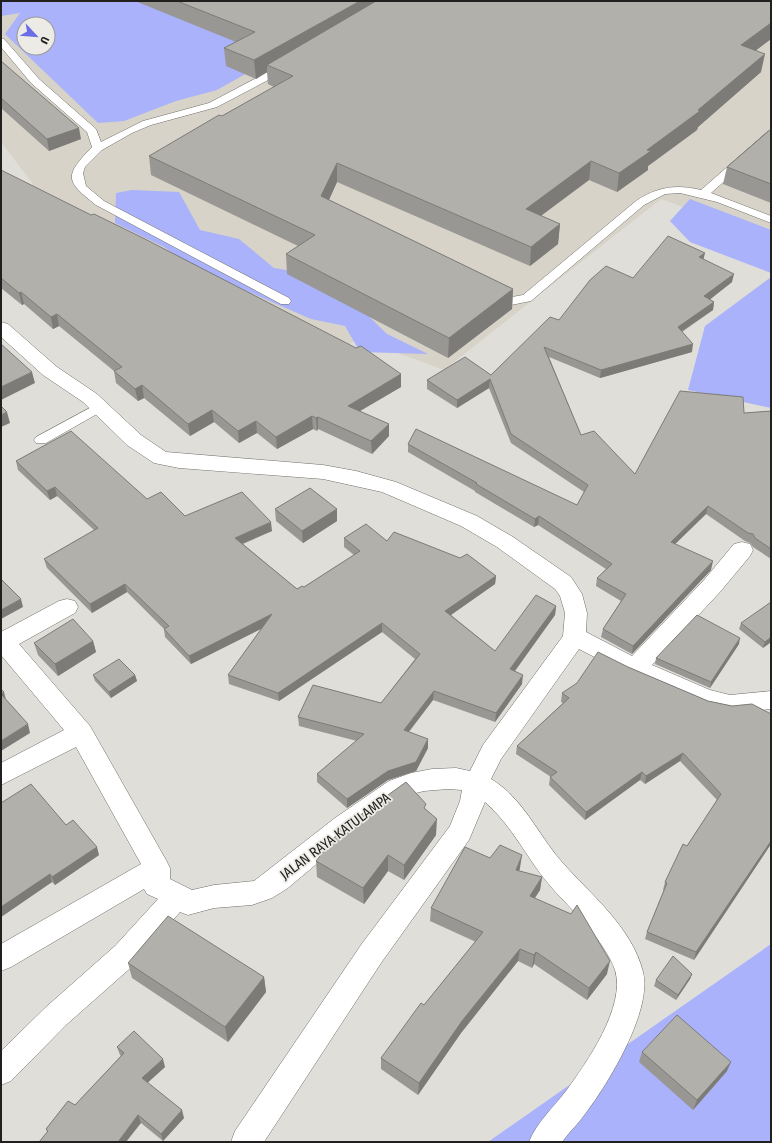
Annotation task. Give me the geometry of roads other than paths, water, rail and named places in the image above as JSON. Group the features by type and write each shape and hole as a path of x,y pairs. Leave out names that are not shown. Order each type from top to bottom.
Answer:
{"street":[{"path":"1,328 29,350 50,371 81,391 134,440 161,458 179,461 323,472 356,478 389,487 470,522 505,542 549,572 568,588 575,608 576,620 574,636 559,660 503,735 476,783 473,801 460,832 371,954 246,1142"},
{"path":"635,668 712,586 742,550"},
{"path":"1,958 157,868 81,733 2,642 67,607"},
{"path":"574,636 635,668 706,699 730,704 771,700"},
{"path":"1,775 81,733"},
{"name":"JALAN RAYA KATULAMPA","path":"157,868 156,886 178,895 188,903 205,898 258,892 273,883 356,817 399,788 414,782 452,779 476,783 489,791 507,808 553,871 577,896 607,933 626,962 631,979 631,987 627,1005 601,1064 576,1102 544,1142"},
{"path":"1,1071 56,1016 125,955 178,895"}],"lane":[{"path":"1,41 35,81 92,131 98,148"},
{"path":"285,301 100,203 89,195 78,181 77,173 87,158 98,148 128,131 167,116 213,105 270,77 296,60"},
{"path":"92,131 128,131"},
{"path":"702,195 771,134"},
{"path":"486,291 512,301 527,298 650,196 668,190 702,195 771,220"},
{"path":"41,440 99,407"}]}
